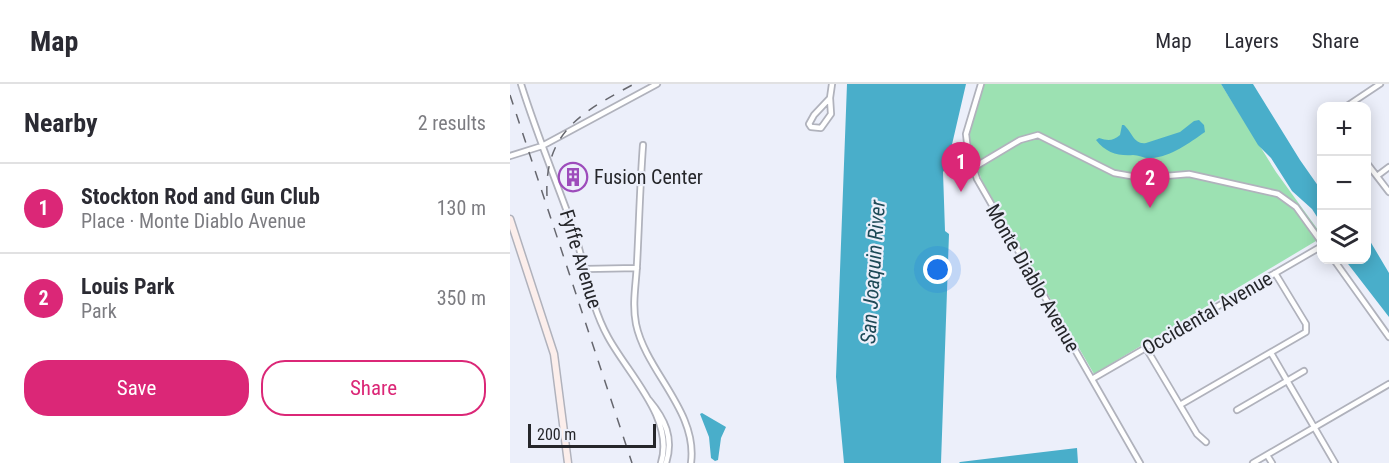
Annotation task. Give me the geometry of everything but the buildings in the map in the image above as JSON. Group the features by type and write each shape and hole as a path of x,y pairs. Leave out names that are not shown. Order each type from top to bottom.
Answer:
{"street":[{"name":"Fyffe Avenue","path":"520,84 572,225 597,312 608,337 644,393 662,430 664,446 661,463"},
{"path":"510,156 542,146 657,84"},
{"path":"831,98 811,119 809,123 811,127 821,128 829,119 831,98 832,84"},
{"name":"Monte Diablo Avenue","path":"981,84 966,134 973,168 980,186 1140,463"},
{"path":"1353,102 1380,84"},
{"path":"973,168 1020,140 1038,135 1114,173 1142,178 1189,174 1272,192 1285,198 1296,207 1317,237"},
{"path":"643,145 637,268 633,299 636,324 642,344 677,406 690,437 691,463"},
{"path":"1377,176 1389,167"},
{"path":"1371,168 1389,192"},
{"path":"510,219 554,354 567,461"},
{"name":"Occidental Avenue","path":"1092,379 1317,247"},
{"path":"1337,264 1389,337"},
{"path":"586,269 637,268"},
{"path":"1180,405 1304,334 1306,324 1275,273"},
{"path":"1146,348 1197,434 1206,442"},
{"path":"1271,353 1335,463"},
{"path":"1237,410 1304,371"},
{"path":"1253,463 1389,384"},
{"name":"Fyffe Avenue","path":"644,393 659,411 668,429 670,441 666,463"},
{"path":"1267,455 1272,463"}],"green space":[{"path":"982,84 1221,84 1276,172 1317,228 1317,240 1094,374 982,181 970,146 968,124"}],"water":[{"name":"San Joaquin River","path":"847,84 966,84 947,166 943,172 945,231 949,234 941,463 844,463 836,377"},
{"path":"1221,84 1253,84 1317,184 1317,217 1312,209 1292,191 1271,158 1258,145"},
{"path":"1199,120 1204,125 1205,132 1180,149 1158,157 1117,154 1108,151 1096,140 1115,138 1120,135 1122,125 1124,125 1136,140 1146,143 1180,132 1194,121"},
{"path":"1371,243 1389,273 1389,317 1348,264 1371,264"},
{"path":"700,414 726,427 721,438 718,460 715,461 711,458 709,437"},
{"path":"1077,448 1078,463 959,463 960,462"}],"railway":[{"path":"547,196 552,155 560,139 584,114 634,84"},
{"path":"510,95 632,463"}],"place":[{"name":"Fusion Center","path":"573,177"},
{"name":"Stockton Rod and Gun Club","path":"961,192"},
{"name":"Louis Park","path":"1150,208"}]}
